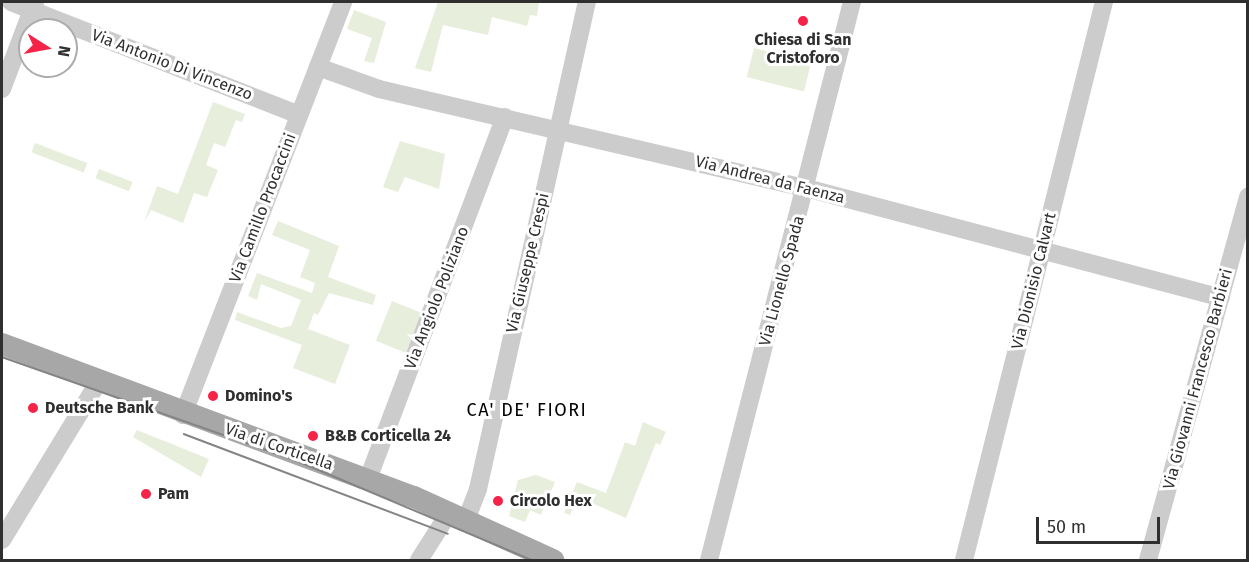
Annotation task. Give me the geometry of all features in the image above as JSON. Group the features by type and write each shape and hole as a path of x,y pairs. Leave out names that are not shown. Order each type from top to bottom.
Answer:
{"main road":[{"name":"Via di Corticella","path":"2,344 183,415 368,479 456,520 553,561"}],"street":[{"name":"Via Antonio Di Vincenzo","path":"11,2 33,6 299,115"},
{"name":"Via Camillo Procaccini","path":"183,415 343,2"},
{"name":"Via Giuseppe Crespi","path":"419,561 456,520 478,489 587,2"},
{"name":"Via Lionello Spada","path":"709,561 852,2"},
{"name":"Via Dionisio Calvart","path":"964,561 1104,2"},
{"path":"2,89 33,6"},
{"name":"Via Andrea da Faenza","path":"318,67 379,89 806,188 1221,298"},
{"name":"Via Angiolo Poliziano","path":"368,479 505,117"},
{"name":"Via Giovanni Francesco Barbieri","path":"1148,561 1248,197"},
{"path":"2,540 99,381"}],"green space":[{"path":"438,2 539,2 537,16 530,15 527,26 492,17 488,35 443,25 431,72 415,68"},
{"path":"354,10 386,22 374,63 364,61 372,38 347,29"},
{"path":"754,48 811,62 804,91 747,77"},
{"path":"213,102 245,114 242,122 236,120 225,147 214,143 206,165 218,170 207,197 194,193 183,223 151,210 144,222 157,186 178,194"},
{"path":"400,141 445,154 439,189 405,177 398,192 383,187"},
{"path":"35,143 87,163 84,172 31,152"},
{"path":"99,169 133,182 129,191 95,178"},
{"path":"278,221 339,246 328,277 376,295 373,305 329,293 318,315 314,313 308,329 350,345 335,384 293,368 302,345 235,320 237,312 281,328 291,326 301,300 261,284 257,300 248,296 257,273 312,293 315,283 300,277 310,250 272,235"},
{"path":"392,301 422,313 406,353 376,341"},
{"path":"643,422 666,432 660,445 656,443 626,518 578,497 570,515 564,513 577,482 606,493 625,442 635,446"},
{"path":"137,430 209,459 201,477 133,437"},
{"path":"536,475 555,482 541,515 530,510 525,522 509,516 518,480"}],"tram line":[{"path":"2,357 295,460 532,560"},
{"path":"184,434 448,534"}],"place":[{"name":"Chiesa di San Cristoforo","path":"803,21"},
{"name":"Domino's","path":"213,396"},
{"name":"Deutsche Bank","path":"33,408"},
{"name":"B&B Corticella 24","path":"313,436"},
{"name":"Pam","path":"146,494"},
{"name":"Circolo Hex","path":"498,501"}],"district":[{"name":"CA' DE' FIORI","path":"527,410"}]}
